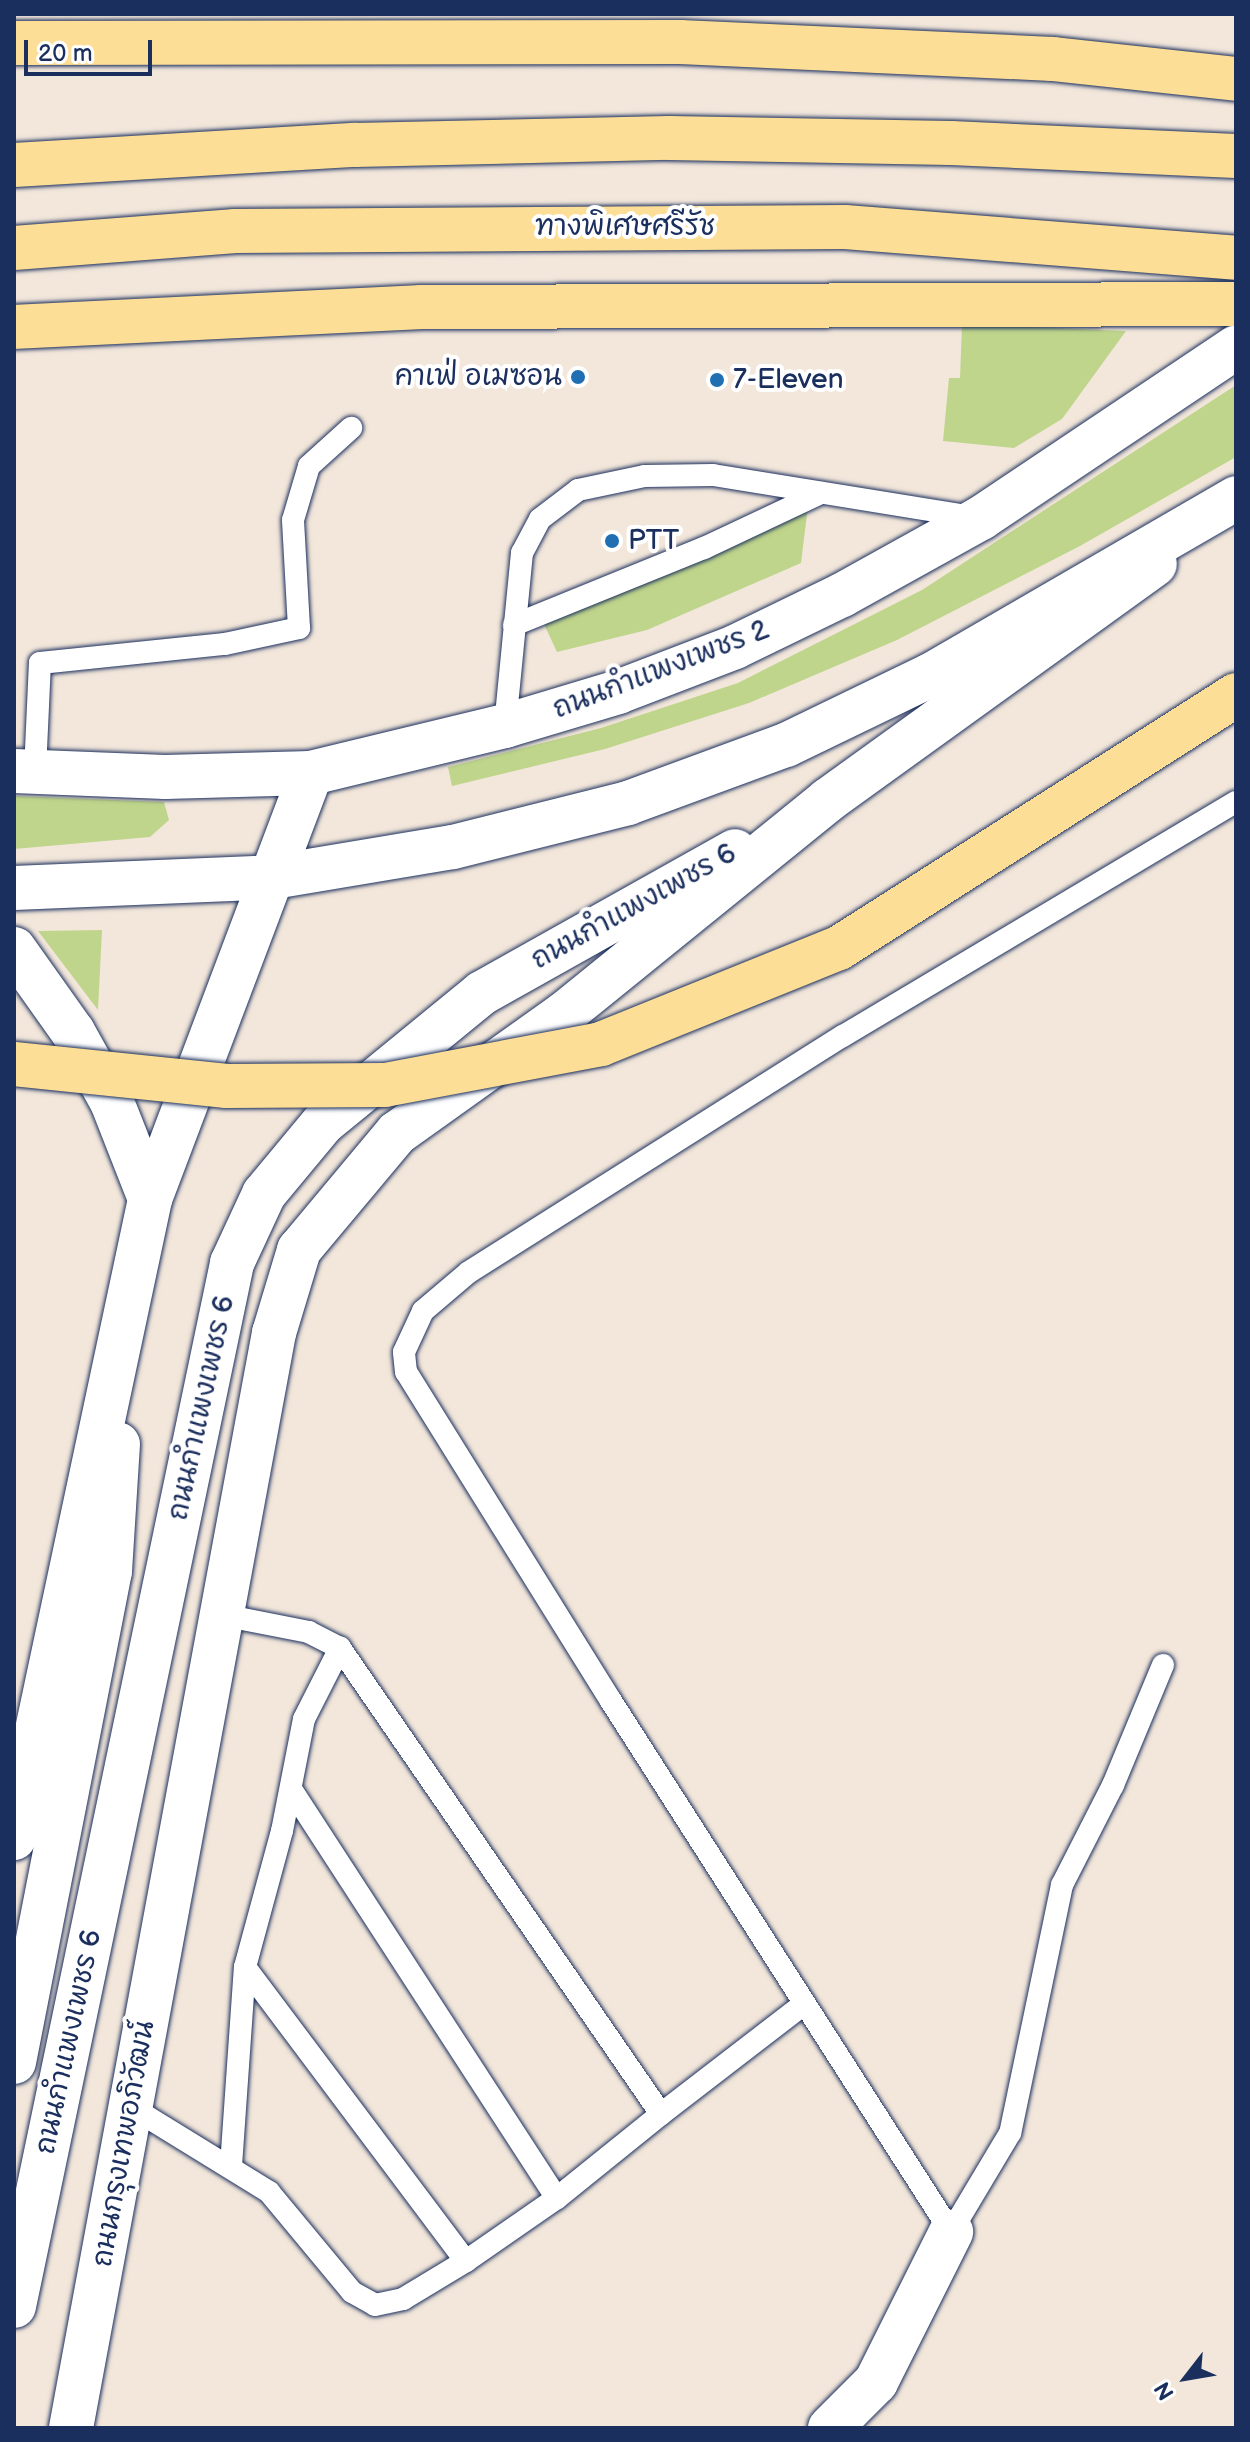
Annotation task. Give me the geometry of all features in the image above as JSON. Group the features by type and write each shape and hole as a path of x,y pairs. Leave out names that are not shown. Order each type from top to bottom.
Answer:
{"highway":[{"path":"14,43 680,42 1053,59 1236,79"},
{"path":"14,165 355,145 669,138 951,143 1236,156"},
{"name":"ทางพิเศษศรีรัช","path":"14,248 235,231 845,227 1236,258"},
{"path":"14,327 421,307 1236,304"},
{"path":"14,1064 227,1086 385,1085 601,1044 839,948 1236,695"}],"street":[{"name":"ถนนกำแพงเพชร 2","path":"24,771 165,777 311,773 505,726 618,692 735,647 842,595 981,518 1236,347"},
{"path":"14,888 273,877 453,847 628,803 786,745 931,675 1236,498"},
{"name":"ถนนกำแพงเพชร 6","path":"176,1861 274,1333 299,1250 397,1133 564,1014 828,800 1236,505"},
{"path":"14,1838 150,1199 311,773"},
{"name":"ถนนกำแพงเพชร 6","path":"14,2306 232,1263 264,1194 323,1123 482,993 828,800"},
{"path":"14,949 73,1032 112,1102 150,1199"},
{"path":"14,2062 110,1571 118,1452 113,1366"},
{"name":"ถนนกรุงเทพอภิวัฒน์","path":"71,2428 176,1861"},
{"path":"830,2428 876,2382 951,2232"}],"lane":[{"path":"24,771 40,663 225,644 299,628 293,520 309,466 351,428"},
{"path":"505,726 522,553 540,519 578,490 645,476 713,475 981,518"},
{"path":"514,625 704,548 821,493"},
{"path":"1163,1665 1113,1785 1062,1885 1010,2133 951,2232 406,1372 404,1352 411,1329 423,1311 469,1272 843,1036 1236,802"},
{"path":"222,1615 309,1632 340,1648 661,2114"},
{"path":"231,2166 245,1967 291,1789 304,1719 340,1648"},
{"path":"291,1789 557,2198"},
{"path":"245,1967 466,2261"},
{"path":"131,2107 269,2192 352,2292 375,2305 403,2299 466,2261 557,2198 804,2004"}],"green space":[{"path":"962,324 1126,331 1062,419 1014,448 943,441 949,378 960,378"},
{"path":"1236,385 1236,457 1080,546 897,640 749,703 605,749 452,786 448,767 601,728 738,683 922,590"},
{"path":"808,506 801,563 647,630 557,652 543,622 677,571"},
{"path":"14,796 164,802 169,820 150,837 14,849"},
{"path":"102,930 98,1010 38,931"}],"place":[{"name":"คาเฟ่ อเมซอน","path":"578,377"},
{"name":"7-Eleven","path":"717,380"},
{"name":"PTT","path":"612,541"}]}
